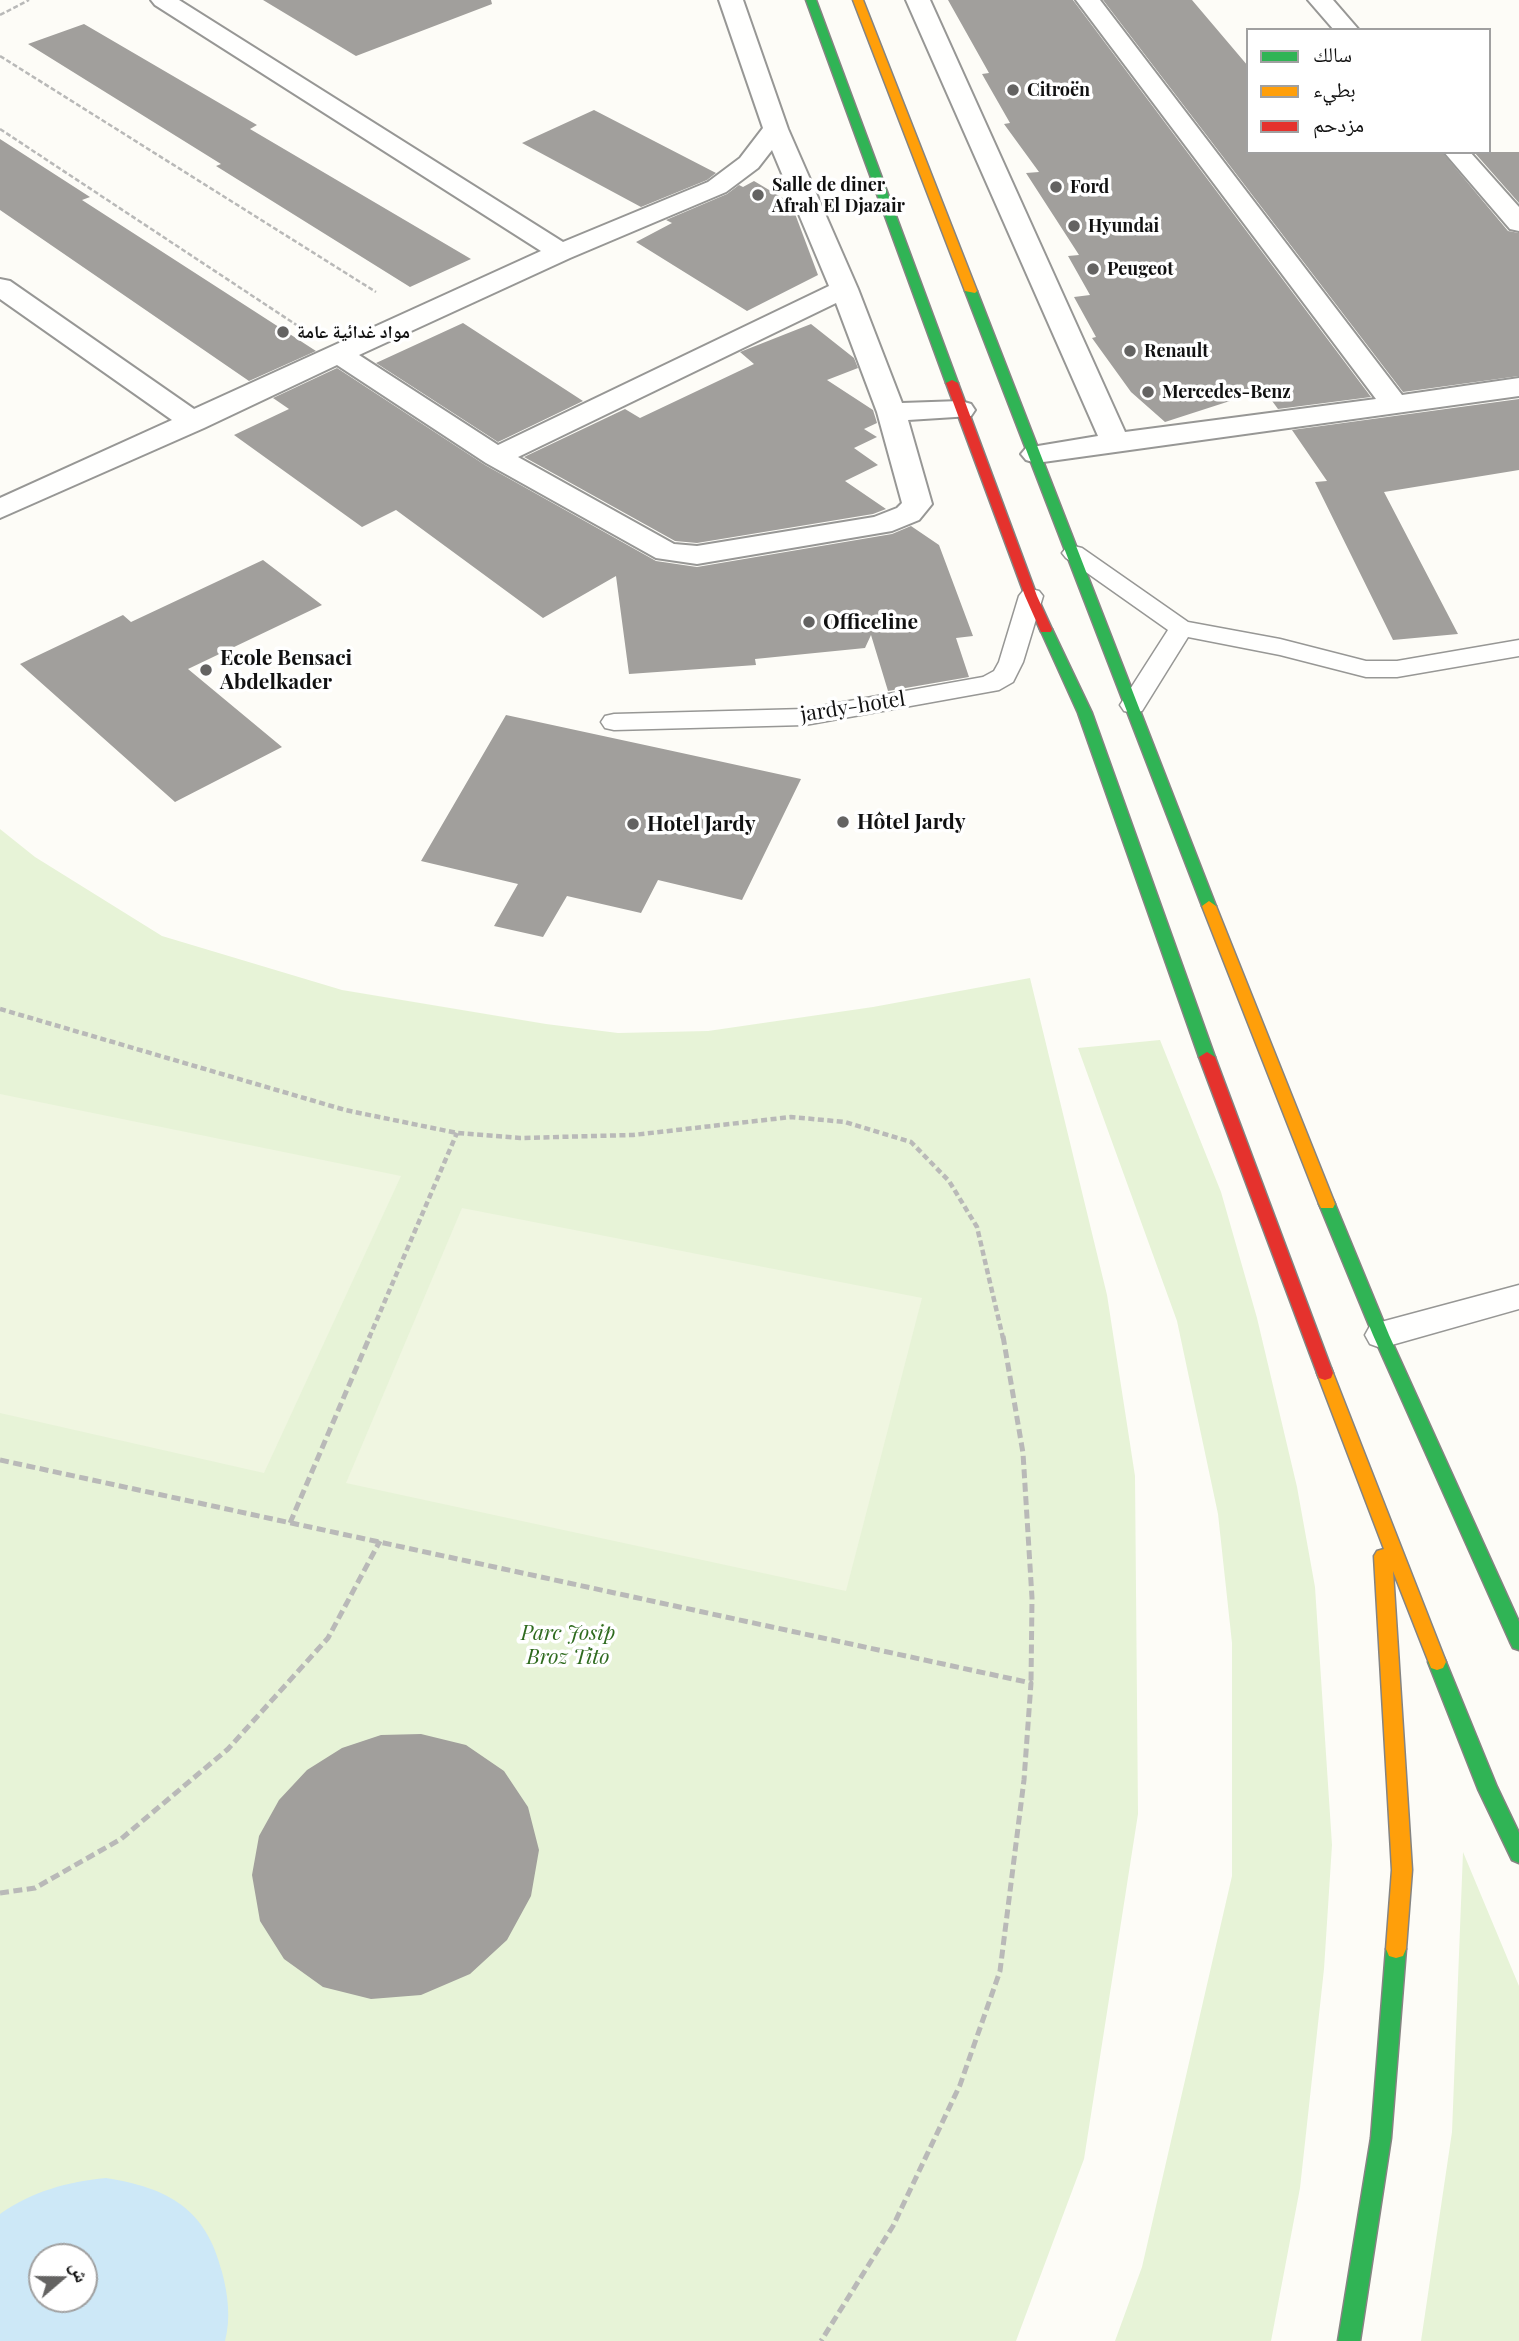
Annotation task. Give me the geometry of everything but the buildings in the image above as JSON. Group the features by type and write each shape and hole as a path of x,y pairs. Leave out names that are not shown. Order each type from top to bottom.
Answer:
{"highway":[{"path":"811,0 1031,596 1085,713 1240,1149 1380,1519 1488,1789 1519,1854"},
{"path":"858,0 1286,1105 1381,1335 1519,1642"},
{"path":"1349,2341 1381,2138 1402,1870 1393,1692 1380,1519"}],"street":[{"path":"163,0 561,252"},
{"path":"339,354 496,457 667,552 697,555 881,525 908,514 917,504 891,412 844,289 776,129 731,0"},
{"path":"918,0 1115,441"},
{"path":"1088,0 1396,407"},
{"path":"1321,0 1345,28"},
{"path":"0,509 561,252 717,187 749,163 776,129"},
{"path":"1458,154 1519,223"},
{"path":"0,287 194,422"},
{"path":"496,457 844,289"},
{"path":"1036,454 1115,441 1396,407 1519,387"},
{"path":"891,412 961,410"}],"lane":[{"path":"1074,553 1181,628 1280,647 1366,669 1397,669 1519,648"},
{"name":"jardy-hotel","path":"614,722 805,717 990,684 1004,676 1011,662 1031,596"},
{"path":"1133,705 1181,628"},
{"path":"1381,1335 1519,1297"}],"path":[{"path":"0,15 29,0"},
{"path":"0,56 418,318"},
{"path":"0,129 339,354"},
{"path":"0,1009 345,1110 457,1133 520,1138 633,1135 792,1117 845,1122 911,1142 949,1181 977,1227 1000,1317 1023,1453 1032,1598 1031,1683 1024,1780 1000,1971 960,2085 893,2226 821,2341"},
{"path":"290,1522 457,1133"},
{"path":"0,1460 1031,1683"},
{"path":"0,1893 35,1888 121,1839 228,1749 328,1638 380,1541"}],"green space":[{"name":"Parc Josip Broz Tito","path":"0,829 35,857 162,936 342,990 546,1024 618,1033 708,1031 873,1007 1030,978 1107,1295 1135,1476 1138,1814 1084,2159 1016,2341 0,2341"},
{"path":"1160,1040 1221,1192 1257,1318 1297,1487 1315,1587 1332,1845 1324,1969 1300,2188 1271,2341 1115,2341 1142,2267 1232,1876 1232,1643 1218,1514 1177,1321 1078,1048"},
{"path":"0,1094 401,1176 264,1473 0,1413"},
{"path":"462,1208 922,1298 846,1591 346,1483"},
{"path":"1463,1852 1519,1986 1519,2341 1421,2341 1452,2132"}],"water":[{"path":"106,2178 128,2182 166,2195 195,2217 215,2250 224,2280 228,2315 225,2341 0,2341 0,2214 25,2199 64,2185"}],"traffic: fast":[{"path":"811,0 952,383"},
{"path":"971,291 1209,906"},
{"path":"1046,629 1085,713 1207,1057"},
{"path":"1327,1204 1381,1335 1519,1642"},
{"path":"1437,1662 1488,1789 1519,1854"},
{"path":"1349,2341 1381,2138 1396,1949"}],"traffic: slow":[{"path":"858,0 971,291"},
{"path":"1209,906 1327,1204"},
{"path":"1325,1373 1437,1662"},
{"path":"1383,1556 1402,1870 1396,1949"}],"traffic: jam":[{"path":"952,383 1031,596 1046,629"},
{"path":"1207,1057 1325,1373"}],"place":[{"name":"Citroën","path":"1013,90"},
{"name":"Ford","path":"1056,187"},
{"name":"Salle de diner Afrah El Djazair","path":"758,195"},
{"name":"Hyundai","path":"1074,226"},
{"name":"Peugeot","path":"1093,269"},
{"name":"مواد غدائية عامة","path":"283,332"},
{"name":"Renault","path":"1130,351"},
{"name":"Mercedes-Benz","path":"1148,392"},
{"name":"Officeline","path":"809,622"},
{"name":"Ecole Bensaci Abdelkader","path":"206,670"},
{"name":"Hôtel Jardy","path":"843,822"},
{"name":"Hotel Jardy","path":"633,824"}]}
